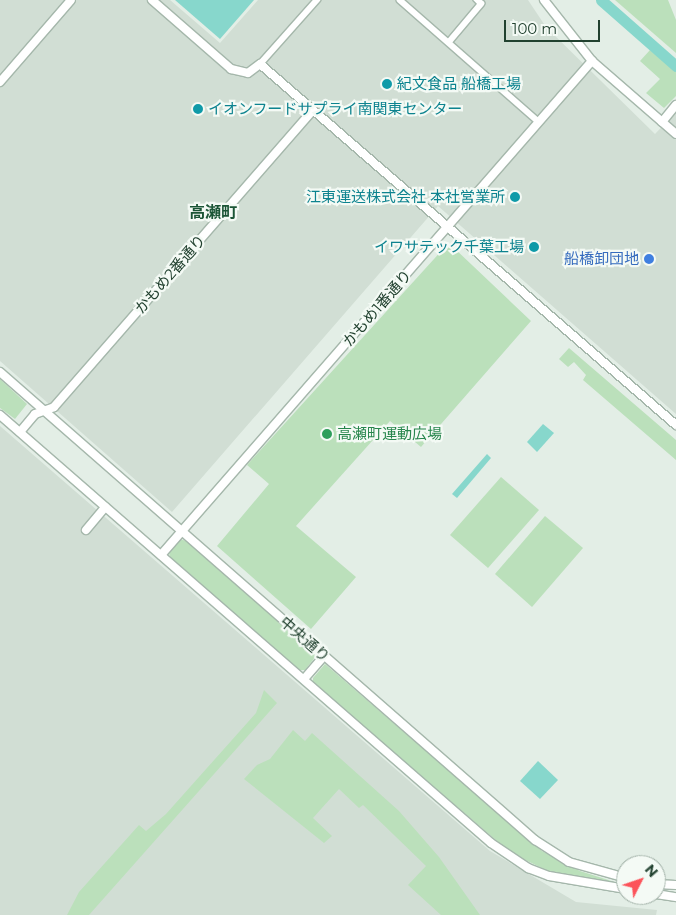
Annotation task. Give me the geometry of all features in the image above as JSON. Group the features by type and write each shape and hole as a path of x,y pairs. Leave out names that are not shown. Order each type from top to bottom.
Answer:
{"street":[{"path":"0,82 71,0"},
{"path":"152,0 231,69 248,74 260,64 317,0"},
{"path":"400,0 539,122"},
{"path":"449,42 481,4 477,0"},
{"path":"544,0 592,61 676,134"},
{"name":"かもめ1番通り","path":"161,555 592,61"},
{"path":"260,64 676,425"},
{"path":"662,122 676,105"},
{"name":"かもめ2番通り","path":"20,432 35,414 46,412 54,407 313,110"},
{"name":"中央通り","path":"0,372 545,848 581,867 616,876"},
{"name":"中央通り","path":"0,415 508,856 549,876 616,887"},
{"path":"86,530 104,507"},
{"path":"304,679 324,656"}],"shaded area":[{"path":"0,0 170,0 220,43 258,0 528,0 546,27 655,134 676,112 676,414 438,206 172,512 0,361"},
{"path":"0,426 490,851 576,902 657,910 656,915 0,915"}],"green space":[{"path":"615,0 668,0 676,20 676,53"},
{"path":"650,50 676,72 676,96 664,108 646,93 660,79 640,61"},
{"name":"高瀬町運動広場","path":"453,247 531,321 421,447 390,421 296,526 356,577 311,629 217,546 269,484 247,465 444,248"},
{"path":"569,348 676,440 676,460 583,380 586,375 574,362 568,367 559,359"},
{"path":"0,379 27,404 15,419 0,408"},
{"path":"501,477 539,510 488,568 450,535"},
{"path":"545,516 583,548 532,607 495,574"},
{"path":"180,539 186,541 313,651 316,656 305,670 298,670 170,558 169,552"},
{"path":"325,664 542,851 580,871 616,884 552,873 511,853 313,683 313,678"},
{"path":"264,690 277,703 89,915 67,915 79,892 139,825 146,831 166,814 256,713"},
{"path":"293,730 305,741 312,733 399,811 439,857 480,915 441,915 408,885 426,866 363,805 359,808 339,789 313,818 332,836 324,843 244,779 257,765 270,759"}],"water":[{"path":"175,0 254,0 220,39"},
{"path":"543,424 554,433 537,452 527,442"},
{"path":"487,454 491,458 457,498 452,494"},
{"path":"538,761 558,780 540,799 520,781"}],"waterway":[{"path":"601,0 676,66"}],"place":[{"name":"紀文食品 船橋工場","path":"387,84"},
{"name":"イオンフードサプライ南関東センター","path":"198,109"},
{"name":"江東運送株式会社 本社営業所","path":"515,197"},
{"name":"イワサテック千葉工場","path":"534,247"},
{"name":"船橋卸団地","path":"649,259"},
{"name":"高瀬町運動広場","path":"327,434"}],"district":[{"name":"高瀬町","path":"213,213"}]}
